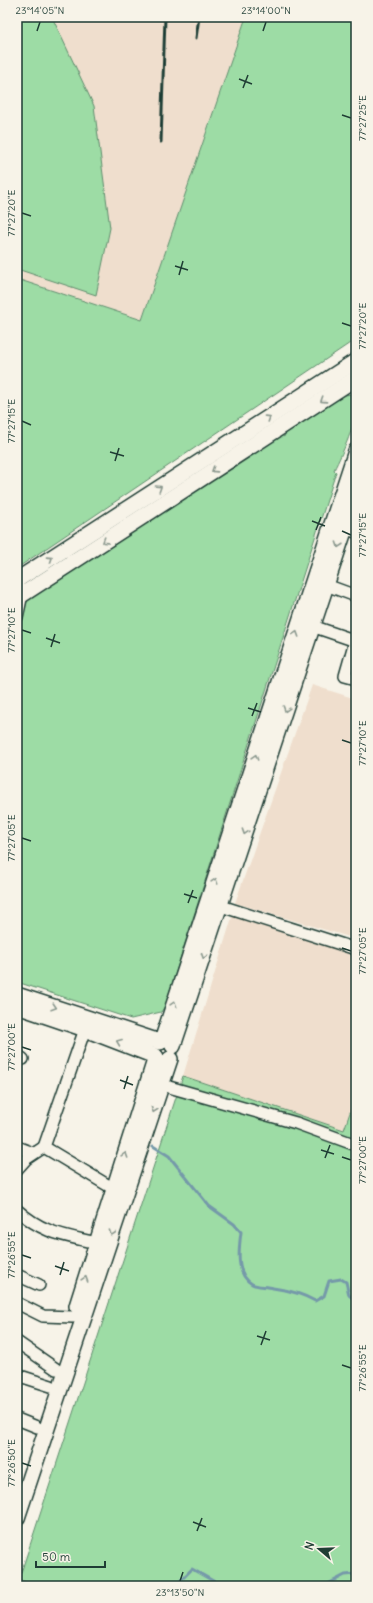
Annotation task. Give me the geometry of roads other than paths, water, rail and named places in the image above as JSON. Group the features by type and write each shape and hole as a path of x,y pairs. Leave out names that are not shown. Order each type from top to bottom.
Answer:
{"main road":[{"path":"21,586 356,361"},
{"path":"21,586 356,378"},
{"path":"17,1518 162,1085 163,1050 221,906 285,688 312,626 326,585 344,528 355,458"},
{"path":"17,1489 114,1189 163,1050 285,688 356,495"},
{"path":"17,995 163,1050"},
{"path":"17,1006 85,1028 163,1050"}],"street":[{"path":"326,585 356,596"},
{"path":"17,617 21,586"},
{"path":"312,626 356,641 345,676 356,679"},
{"path":"221,906 356,949"},
{"path":"17,1169 33,1153 44,1147 85,1028"},
{"path":"162,1085 296,1123 356,1145"},
{"path":"17,1147 33,1153"},
{"path":"44,1147 114,1189"},
{"path":"17,1210 35,1225 46,1230 97,1243"},
{"path":"17,1275 39,1285"},
{"path":"17,1303 42,1316 73,1317"},
{"path":"17,1342 56,1368"},
{"path":"17,1375 50,1386"},
{"path":"17,1419 37,1427"}],"waterway":[{"path":"153,1146 169,1156 209,1206 234,1224 241,1232 239,1260 243,1274 252,1284 289,1291 315,1301 324,1296 329,1281 341,1279 346,1282 349,1295 356,1301"},
{"path":"175,1586 192,1569 222,1586"},
{"path":"324,1586 345,1575 356,1574"}],"railway":[{"path":"161,142 165,17"},
{"path":"196,38 199,17"}]}
